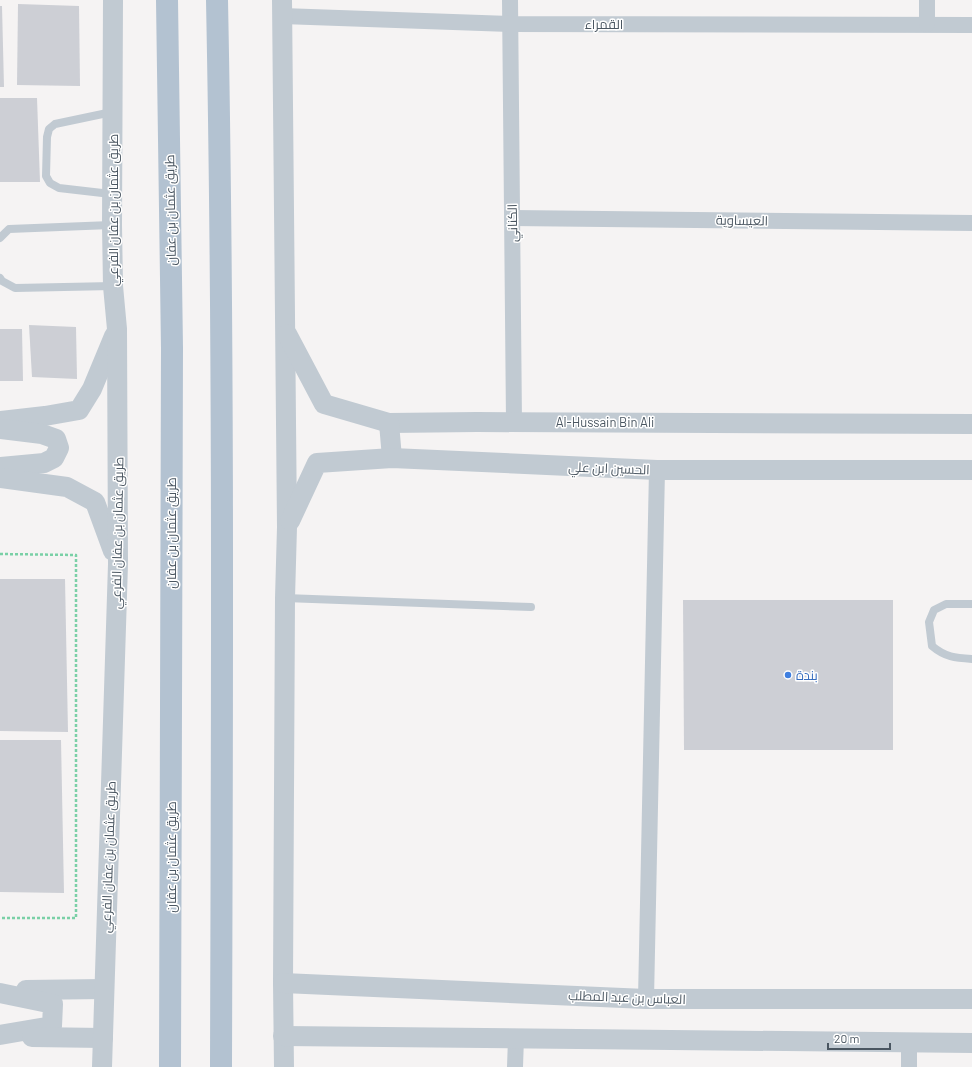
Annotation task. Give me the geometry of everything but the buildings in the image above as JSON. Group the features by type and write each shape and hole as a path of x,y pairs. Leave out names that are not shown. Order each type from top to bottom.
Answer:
{"main road":[{"name":"طريق عثمان بن عفان","path":"167,0 172,348 170,1067"},
{"path":"217,0 220,164 222,522 221,1067"}],"street":[{"name":"طريق عثمان بن عفان الفرعي","path":"102,1067 118,564 117,329 113,286 112,225 113,0"},
{"name":"الكناني","path":"510,0 514,422"},
{"path":"927,0 927,24"},
{"name":"القمراء","path":"282,8 510,24 972,24"},
{"path":"282,8 287,527 285,598 284,1067"},
{"name":"العيساوية","path":"512,218 972,223"},
{"path":"0,421 45,416 79,410 92,389 117,329"},
{"name":"Al-Hussain Bin Ali","path":"285,330 324,404 389,423 514,422 972,424"},
{"path":"389,423 392,458"},
{"path":"0,428 42,434 56,439 59,448 54,458 44,463 0,467"},
{"name":"الحسين ابن علي","path":"287,527 317,463 392,458 657,470 972,470"},
{"path":"646,999 657,470"},
{"path":"0,478 67,487 95,502 118,564"},
{"name":"العباس بن عبد المطلب","path":"283,983 646,999 972,999"},
{"path":"0,991 104,989"},
{"path":"0,991 53,1004 52,1026 0,1036"},
{"path":"0,1036 103,1038"},
{"path":"283,1036 972,1043"},
{"path":"515,1067 516,1038"},
{"path":"909,1042 909,1067"}],"lane":[{"path":"112,194 59,188 50,183 46,176 47,137 49,129 55,124 113,112"},
{"path":"0,238 9,229 112,225"},
{"path":"0,278 2,281 15,288 113,286"},
{"path":"285,598 531,607"},
{"path":"972,604 946,604 934,610 929,622 932,646 942,654 959,658 972,658"}],"path":[{"path":"0,554 76,555 76,918 0,918"}],"place":[{"name":"بندة","path":"788,675"}]}
